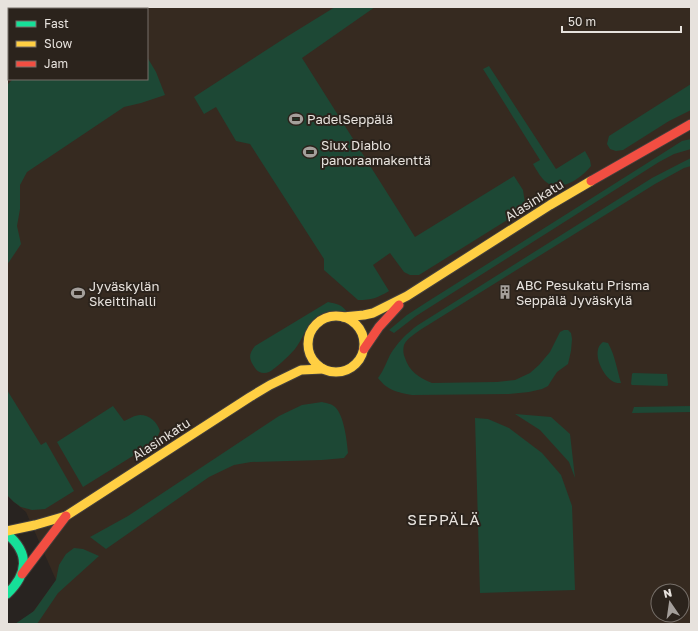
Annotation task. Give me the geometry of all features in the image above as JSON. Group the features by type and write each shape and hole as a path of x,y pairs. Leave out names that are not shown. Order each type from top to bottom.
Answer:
{"street":[{"name":"Alasinkatu","path":"343,317 373,313 407,296 550,205 691,124"},
{"name":"Alasinkatu","path":"677,132 691,130"},
{"name":"Alasinkatu","path":"364,350 379,327 407,296"},
{"path":"299,353 309,337 313,327 322,320 332,316 350,319 356,324 363,336 364,350 356,364 349,370 332,372 322,369 310,356 308,347 309,337"},
{"name":"Alasinkatu","path":"270,385 286,369"},
{"name":"Alasinkatu","path":"7,533 66,516 270,385 301,370 322,369"},
{"name":"Alasinkatu","path":"7,594 13,589 22,574 66,516"},
{"path":"7,533 17,543 21,550 23,558 22,574"}],"shaded area":[{"path":"7,7 691,7 691,624 24,624 56,580 26,512 7,495"}],"green space":[{"path":"7,7 25,7 8,8 7,31"},
{"path":"117,7 118,8 72,8"},
{"name":"PadelSeppälä","path":"335,7 375,7 302,58 415,237 514,176 523,190 525,203 520,212 419,275 410,275 404,272 390,253 373,265 389,291 378,297 367,300 358,300 324,270 324,259 250,144 236,141 216,107 204,114 194,97"},
{"path":"148,59 156,72 165,95 124,107 27,172 20,185 20,209 17,226 21,244 7,264 7,85 12,80 148,80"},
{"path":"489,66 556,169 585,151 590,160 591,166 583,174 572,182 561,186 549,184 542,178 533,164 540,160 483,69"},
{"path":"691,84 691,110 669,121 623,150 616,151 610,149 607,144 609,136"},
{"path":"691,139 691,149 674,154 659,162 416,316 394,333 389,330 407,315 427,302 682,141"},
{"path":"691,158 691,166 684,168 655,184 420,330 409,338 404,345 404,355 409,367 423,379 432,383 497,382 515,380 530,373 550,352 560,332 568,330 571,333 572,339 568,364 557,372 548,386 529,392 509,394 412,395 397,392 385,386 378,378 396,346 418,325 652,178"},
{"path":"328,302 341,306 347,312 330,311 319,315 312,320 295,349 278,365 267,373 261,373 256,370 250,357 255,346"},
{"path":"603,342 608,343 621,383 610,379 602,370 598,357 598,351 599,346"},
{"path":"633,373 667,374 668,385 632,385"},
{"path":"7,390 41,445 46,442 74,491 45,509 32,510 21,507 7,495"},
{"path":"322,402 334,406 341,416 348,453 344,458 251,462 234,465 209,477 106,549 90,537 128,516 279,416 302,405"},
{"path":"113,406 124,421 134,416 144,415 155,422 160,431 157,438 144,449 83,487 57,442"},
{"path":"691,406 691,412 632,413 634,407"},
{"path":"515,414 551,417 570,434 575,478 569,462 540,430"},
{"path":"475,418 488,419 509,428 542,453 561,475 572,506 575,590 480,593"},
{"path":"74,548 83,549 99,556 58,593 37,624 15,624 34,611 56,580 59,565 66,554"}],"traffic: fast":[{"path":"7,534 20,549 24,564 19,579 7,594"}],"traffic: slow":[{"path":"343,317 373,313 407,296 550,205 591,181"},
{"path":"331,316 341,316 356,324 362,333 364,344 362,355 356,364 341,372 331,372 320,367 313,360 308,349 308,339 313,328 320,321 331,316"},
{"path":"7,531 66,516 270,385 301,370 323,369"}],"traffic: jam":[{"path":"591,181 691,124"},
{"path":"364,349 379,327 399,305"},
{"path":"22,574 66,516"}],"place":[{"name":"PadelSeppälä","path":"296,119"},
{"name":"Siux Diablo panoraamakenttä","path":"310,152"},
{"name":"ABC Pesukatu Prisma Seppälä Jyväskylä","path":"505,292"},
{"name":"Jyväskylän Skeittihalli","path":"78,293"}],"district":[{"name":"SEPPÄLÄ","path":"444,519"}]}
